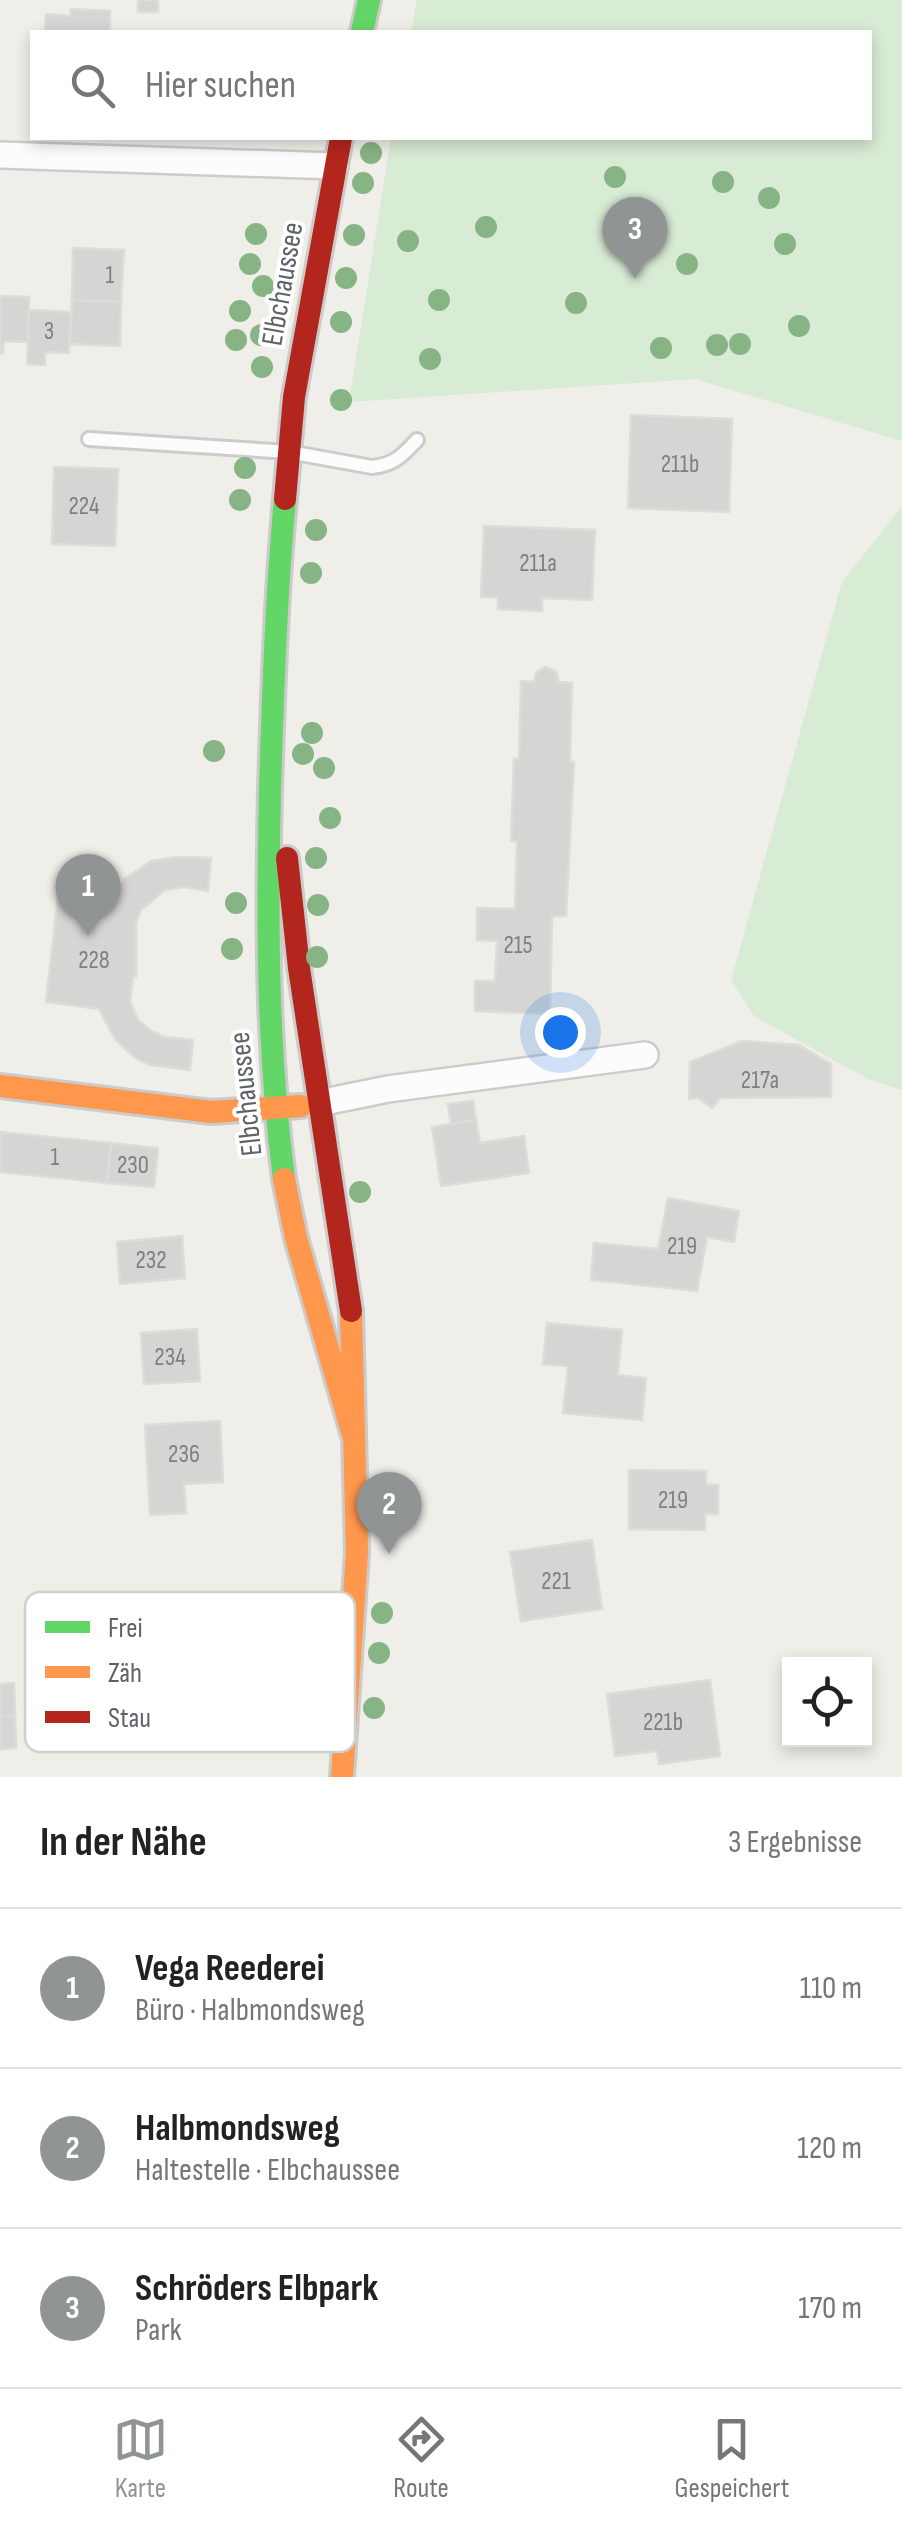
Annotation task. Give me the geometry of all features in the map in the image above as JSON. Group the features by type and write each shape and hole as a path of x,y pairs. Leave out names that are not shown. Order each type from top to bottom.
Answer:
{"main road":[{"path":"362,30 369,0"},
{"name":"Elbchaussee","path":"341,140 309,301 289,452 276,613 266,941 275,1110 296,1238 352,1432"},
{"name":"Elbchaussee","path":"273,741 299,968 352,1315 357,1552 354,1592"},
{"path":"0,1086 211,1112 275,1110 319,1103"},
{"name":"Elbchaussee","path":"342,1777 344,1752"}],"street":[{"path":"0,155 335,166"},
{"path":"319,1103 388,1089 645,1055"}],"lane":[{"path":"89,439 289,452 334,462 385,466 400,458 417,440"}],"green space":[{"path":"417,0 902,0 902,441 695,379 349,402 391,140 872,140 872,30 411,30"},
{"path":"902,506 902,1090 868,1079 754,1016 731,980 842,582"}],"building":[{"path":"138,0 158,0 158,12 138,12"},
{"path":"71,9 110,11 110,30 45,30 46,14 71,16"},
{"path":"73,248 124,250 121,302 72,300"},
{"path":"0,296 29,297 28,342 4,341 3,353 0,353"},
{"path":"72,300 121,302 120,346 70,344"},
{"path":"29,310 71,312 69,353 45,352 45,365 27,364"},
{"path":"631,415 732,419 729,512 628,508"},
{"path":"54,467 118,469 115,546 52,544"},
{"path":"484,526 595,530 592,600 542,598 542,611 498,609 498,597 481,597"},
{"path":"545,667 556,671 559,682 572,683 570,762 574,762 566,916 552,916 550,1014 475,1011 475,981 495,981 497,941 477,940 477,908 515,909 517,841 511,841 521,681 534,682 536,673"},
{"path":"211,858 208,891 184,887 165,890 141,910 136,923 136,977 133,976 130,1002 139,1021 152,1031 164,1037 193,1040 190,1070 150,1065 135,1058 115,1039 99,1009 46,1002 59,888 111,894 151,861"},
{"path":"742,1041 799,1045 831,1064 831,1097 720,1098 712,1108 698,1098 689,1099 690,1062"},
{"path":"473,1101 476,1120 451,1124 448,1104"},
{"path":"476,1120 480,1143 524,1136 529,1173 441,1186 432,1127"},
{"path":"0,1132 111,1143 107,1183 0,1172"},
{"path":"111,1143 158,1148 154,1187 107,1183"},
{"path":"668,1198 739,1211 734,1242 707,1237 697,1291 591,1280 594,1243 658,1249"},
{"path":"182,1236 185,1278 120,1284 117,1242"},
{"path":"547,1323 622,1330 618,1375 646,1378 642,1420 563,1413 568,1366 543,1364"},
{"path":"197,1329 200,1381 144,1384 141,1333"},
{"path":"220,1421 223,1482 184,1484 186,1513 150,1515 145,1425"},
{"path":"629,1470 706,1471 706,1485 718,1485 718,1514 705,1514 705,1530 629,1529"},
{"path":"592,1540 602,1609 521,1621 510,1552"},
{"path":"710,1680 720,1756 659,1764 657,1751 615,1756 607,1694"},
{"path":"14,1683 15,1716 0,1716 0,1684"},
{"path":"0,1716 15,1716 16,1748 0,1749"}],"traffic: fast":[{"path":"362,30 369,0"},
{"path":"284,1179 271,1033 269,888 274,681 285,499"}],"traffic: slow":[{"path":"0,1086 211,1112 301,1106"},
{"path":"284,1179 296,1238 352,1432"},
{"path":"351,1311 357,1552 354,1592"},
{"path":"342,1777 344,1752"}],"traffic: jam":[{"path":"285,499 294,397 341,140"},
{"path":"287,858 299,968 351,1311"}],"place":[{"name":"Schröders Elbpark","path":"635,279"},
{"name":"Vega Reederei","path":"88,936"},
{"name":"Halbmondsweg","path":"389,1554"}]}
